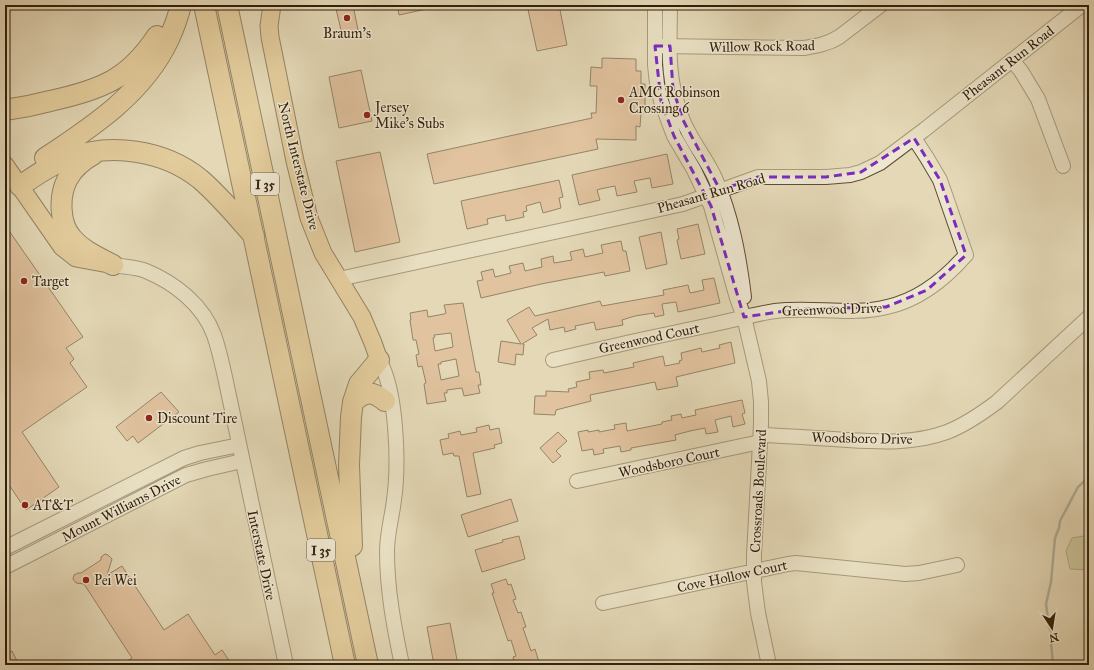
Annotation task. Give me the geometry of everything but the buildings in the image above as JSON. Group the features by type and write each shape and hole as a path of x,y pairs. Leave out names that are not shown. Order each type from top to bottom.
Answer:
{"highway":[{"path":"5,110 90,92 109,83 126,72 138,61 153,42 167,18 171,5"},
{"path":"13,176 76,138 117,106 149,72 169,40 181,5"},
{"name":"I 35","path":"204,5 345,665"},
{"name":"I 35","path":"227,5 368,665"},
{"path":"13,176 49,167 67,159 100,150 124,150 148,154 183,168 199,179 254,236"},
{"path":"100,150 85,159 75,168 64,190 62,214 71,237 83,249 113,265"},
{"path":"354,600 348,465 353,402 359,384 379,360"},
{"path":"353,402 362,395 368,393 377,395 385,401"}],"main road":[{"name":"North Interstate Drive","path":"272,5 269,26 270,37 303,196 309,218 317,240 354,302 365,324 379,360"},
{"path":"13,176 62,246 76,258 113,265"}],"street":[{"name":"Crossroads Boulevard","path":"655,5 657,84 674,136 694,170 711,206 737,298 744,317 760,391 761,439 754,589 769,665"},
{"name":"Crossroads Boulevard","path":"670,5 670,46 673,88 683,120 715,177 728,210 737,248 744,296 744,317"},
{"name":"Willow Rock Road","path":"655,46 812,47 832,41 839,37 881,5"},
{"name":"Pheasant Run Road","path":"339,279 683,204 758,177 826,177 856,174 880,163 914,138 1082,5"},
{"path":"1012,60 1021,71 1038,99 1063,166"},
{"name":"Greenwood Drive","path":"744,317 763,312 799,309 855,310 886,308 927,290 955,268 966,255 940,180 928,158 914,138"},
{"path":"113,265 145,271 168,282 183,292 196,305 214,335 239,445"},
{"name":"Greenwood Court","path":"553,360 744,317"},
{"name":"Woodsboro Drive","path":"761,439 898,442 922,439 946,432 963,425 997,402 1089,317"},
{"name":"North Interstate Drive","path":"379,360 378,372 396,444"},
{"name":"North Interstate Drive","path":"379,360 385,370 393,407 396,444 396,482 387,549 388,574 394,627 402,665"},
{"name":"Woodsboro Court","path":"577,481 761,439"},
{"name":"Interstate Drive","path":"239,445 286,665"},
{"name":"Mount Williams Drive","path":"5,548 184,458 239,445"},
{"name":"Mount Williams Drive","path":"5,567 186,475 242,461"},
{"name":"Cove Hollow Court","path":"602,603 775,565 796,563 905,574 919,573 957,565"}],"highlighted area":[{"path":"655,46 670,46 673,89 683,120 720,190 758,177 826,177 861,172 914,138 940,180 966,255 927,290 886,307 799,309 744,317 711,206 674,136 661,101"}],"green space":[{"path":"1089,535 1089,570 1070,569 1066,551 1072,538"}],"waterway":[{"path":"1053,665 1051,642 1052,633 1049,627 1046,604 1051,582 1055,538 1060,521 1078,487 1089,477"}],"place":[{"name":"Braum's","path":"347,18"},
{"name":"AMC Robinson Crossing 6","path":"621,100"},
{"name":"Jersey Mike's Subs","path":"367,115"},
{"name":"Target","path":"24,281"},
{"name":"Discount Tire","path":"149,418"},
{"name":"AT&T","path":"25,505"},
{"name":"Pei Wei","path":"86,580"}]}
